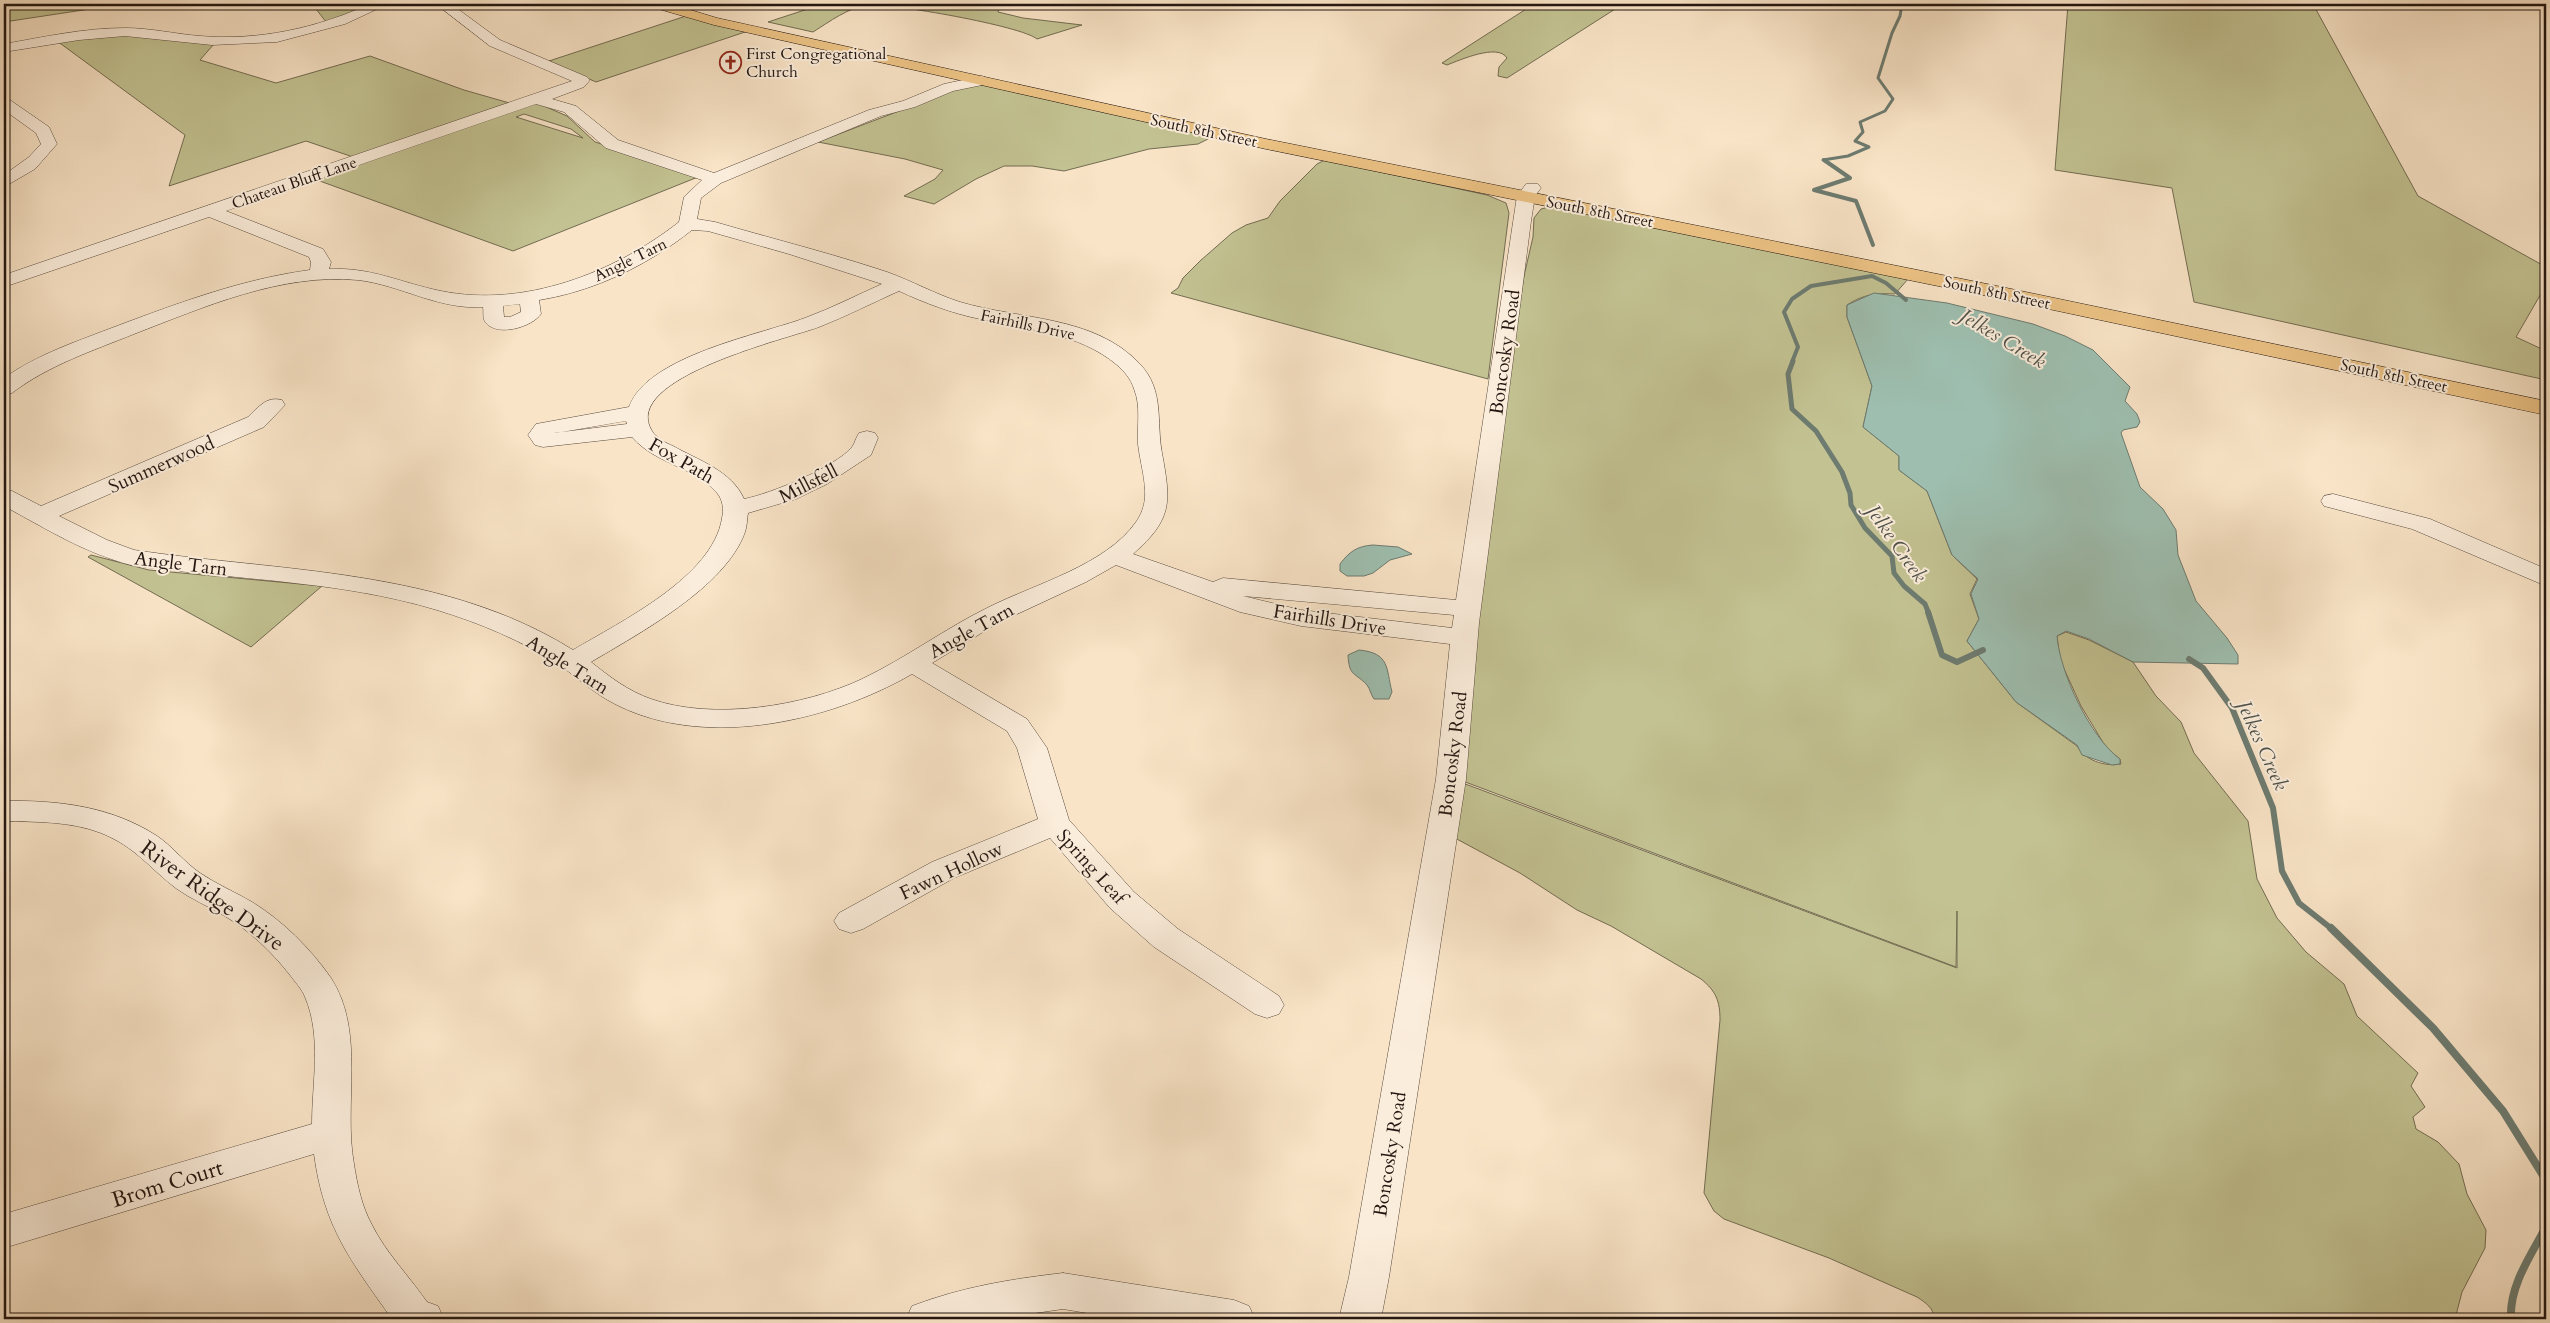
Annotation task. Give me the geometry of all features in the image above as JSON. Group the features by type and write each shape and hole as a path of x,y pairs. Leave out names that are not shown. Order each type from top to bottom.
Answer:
{"main road":[{"name":"South 8th Street","path":"657,4 714,21 1192,119 2546,408"},
{"name":"South 8th Street","path":"683,4 956,71 982,82 1266,144 1529,192 2546,396"}],"street":[{"path":"4,48 115,32 211,41 267,39 336,24 381,4"},
{"name":"Chateau Bluff Lane","path":"4,282 579,84 582,80 495,43 443,4"},
{"path":"875,114 895,100 937,82 956,71"},
{"path":"688,224 688,204 694,194 714,179 875,114 909,104 950,87 982,82"},
{"path":"536,99 570,108 612,144 714,179"},
{"path":"4,103 43,130 49,144 44,152 28,166 4,182"},
{"name":"Boncosky Road","path":"1360,1319 1369,1277 1451,779 1465,638 1529,192"},
{"path":"8,380 86,345 215,296 279,279 320,274 321,262 316,253 210,211"},
{"name":"Fairhills Drive","path":"688,224 709,226 899,284 932,300 962,309 1078,334 1103,345 1126,361 1143,382 1150,398 1149,440 1158,478 1156,504 1152,518 1146,527 1115,556 1200,586 1240,604 1301,618 1465,638"},
{"name":"Angle Tarn","path":"320,274 372,276 451,300 493,300 494,320 511,324 531,314 529,297 568,287 636,259 672,239 688,224"},
{"name":"Fox Path","path":"736,508 731,495 723,484 698,467 644,440 638,420 644,398 655,386 684,367 812,322 899,284"},
{"name":"Summerwood","path":"42,516 256,422 274,405"},
{"name":"Millsfell","path":"736,508 761,505 784,497 806,486 864,450 867,438"},
{"name":"Angle Tarn","path":"4,496 109,552 131,557 346,581 407,594 478,615 537,642 572,662 598,684 644,706 670,712 724,717 767,714 817,705 852,694 912,664 994,614 1115,556"},
{"path":"2333,501 2421,524 2546,578"},
{"path":"572,662 633,625 694,581 714,563 730,540 736,508"},
{"name":"Fairhills Drive","path":"1200,586 1242,586 1309,595 1469,609"},
{"name":"Spring Leaf","path":"912,664 991,708 1017,726 1032,748 1055,824 1122,900 1166,938 1267,1004"},
{"name":"River Ridge Drive","path":"4,811 50,811 87,816 120,828 146,844 190,882 250,916 284,943 321,992 330,1028 334,1069 331,1134 341,1190 351,1223 365,1250 416,1318"},
{"name":"Fawn Hollow","path":"851,922 943,870 1055,824"},
{"name":"Brom Court","path":"4,1231 331,1134"},
{"path":"927,1319 956,1309 1008,1298 1063,1291 1234,1319"}],"shaded area":[{"path":"4,4 123,4 4,22"},
{"path":"312,4 374,4 337,21 327,23"},
{"path":"823,4 1013,4 999,8 998,12 1023,18 1082,25 1037,39 1008,28 983,22 881,5 861,6 846,12 813,32 768,22"},
{"path":"1534,4 1623,4 1507,78 1498,76 1499,67 1507,58 1496,52 1478,54 1447,65 1442,63"},
{"path":"2068,4 2313,4 2418,196 2546,267 2546,285 2516,337 2546,351 2546,380 2194,302 2172,188 2055,170"},
{"path":"686,16 748,31 596,82 549,61"},
{"path":"117,34 214,44 200,60 276,83 370,56 464,90 513,104 356,158 306,141 169,186 185,135 57,41"},
{"path":"967,85 986,85 1214,136 1198,144 1149,149 1064,171 1032,166 1004,166 976,179 934,204 904,196 935,179 943,170 905,159 818,142"},
{"path":"537,103 567,116 595,142 703,175 513,251 306,176","holes":["524,114 571,129 583,138 516,117"]},
{"path":"1325,160 1487,195 1506,203 1509,213 1488,379 1171,293 1178,288 1183,278 1200,261 1232,233 1246,225 1268,218 1280,201 1317,164"},
{"path":"1561,207 1908,279 1895,294 1870,295 1859,298 1847,305 1847,317 1872,386 1863,427 1899,456 1899,470 1927,491 1952,555 1977,579 1970,594 1979,619 1967,641 2016,702 2077,746 2090,759 2108,764 2121,764 2120,759 2107,749 2081,706 2060,660 2057,636 2066,632 2089,640 2133,662 2156,696 2181,722 2194,753 2248,821 2257,879 2277,918 2306,952 2344,984 2357,1016 2418,1073 2411,1086 2425,1107 2413,1117 2416,1129 2438,1142 2459,1164 2467,1194 2486,1230 2485,1248 2462,1292 2455,1319 1934,1319 1931,1309 1917,1297 1829,1258 1724,1219 1714,1211 1704,1193 1720,1020 1718,1002 1714,992 1701,979 1611,926 1577,910 1520,873 1453,837 1460,782 1957,968 1957,911 1956,967 1460,780 1506,385 1524,276 1533,237 1534,218 1541,209"},
{"path":"91,555 149,570 322,586 251,647 88,557"}],"water":[{"path":"1874,293 1947,303 2033,324 2065,336 2093,350 2130,387 2125,401 2137,414 2140,422 2137,427 2123,430 2121,433 2140,487 2163,509 2176,530 2178,555 2196,601 2227,638 2238,655 2238,664 2133,662 2089,639 2066,631 2057,636 2064,668 2078,703 2098,736 2120,759 2120,764 2112,765 2082,755 2077,745 2016,702 1967,641 1979,619 1971,594 1978,579 1952,555 1927,491 1899,470 1899,456 1863,427 1872,386 1847,317 1847,305"},
{"path":"1373,545 1398,547 1412,554 1390,560 1373,573 1364,576 1347,576 1340,571 1340,564 1350,553 1358,548"},
{"path":"1359,650 1376,654 1385,663 1392,692 1389,699 1374,699 1367,685 1351,671 1348,655"}],"waterway":[{"name":"Jelkes Creek","path":"1825,161 1823,160 1848,156 1869,147 1855,141 1863,132 1860,122 1885,111 1893,99 1878,78 1892,33 1900,16 1902,4"},
{"name":"Jelkes Creek","path":"1824,160 1850,178 1814,190 1856,201 1873,245"},
{"name":"Jelke Creek","path":"1792,362 1798,347 1784,312 1792,299 1811,286 1872,276 1886,283 1906,300"},
{"name":"Jelke Creek","path":"1793,361 1788,374 1792,409 1816,431 1842,472 1850,493 1851,505 1865,528 1892,556 1894,573 1904,586 1925,604 1929,614"},
{"name":"Jelke Creek","path":"1928,612 1942,655 1957,662 1983,650"},
{"name":"Jelkes Creek","path":"2189,659 2203,668 2232,708 2273,808 2282,871 2299,903 2332,929"},
{"name":"Jelkes Creek","path":"2331,928 2433,1028 2503,1111 2546,1180"},
{"name":"Jelkes Creek","path":"2511,1319 2511,1307 2517,1283 2546,1227"}],"place":[{"name":"First Congregational Church","path":"730,62"}]}
